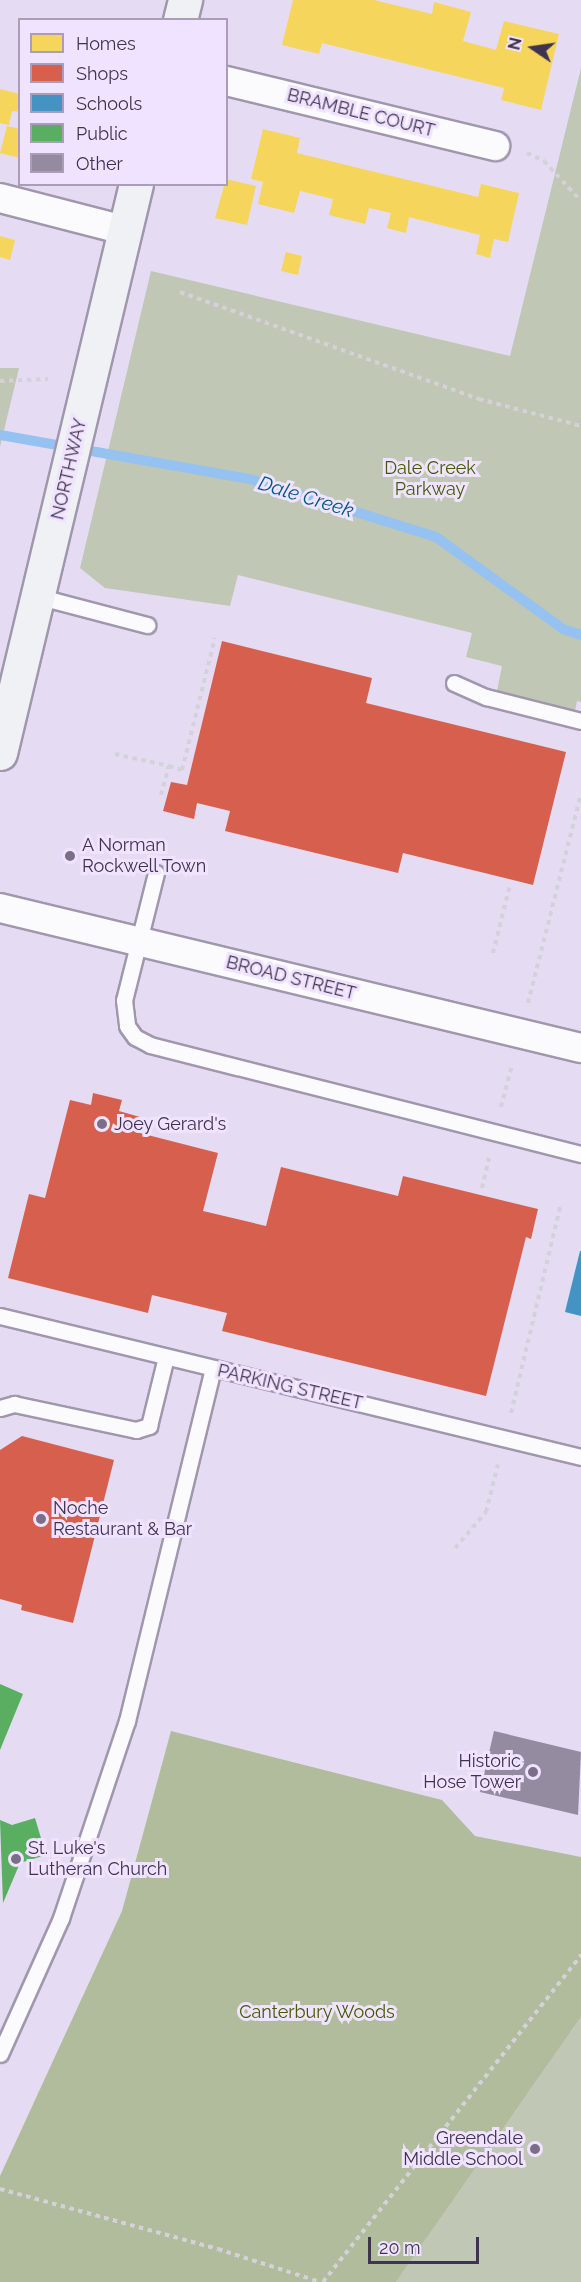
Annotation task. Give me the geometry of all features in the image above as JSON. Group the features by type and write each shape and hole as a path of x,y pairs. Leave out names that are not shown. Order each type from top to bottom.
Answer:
{"street":[{"path":"180,18 185,0"},
{"name":"BRAMBLE COURT","path":"228,81 495,146"},
{"name":"NORTHWAY","path":"0,753 9,673 40,597 135,186"},
{"path":"0,198 124,230"},
{"name":"BROAD STREET","path":"0,908 581,1048"}],"lane":[{"path":"40,597 147,625"},
{"path":"454,683 486,698 581,720"},
{"path":"156,873 124,1000 126,1026 135,1037 150,1045 581,1154"},
{"name":"PARKING STREET","path":"0,1316 581,1457"},
{"path":"0,1408 14,1404 136,1430 149,1426 166,1357"},
{"path":"0,2054 61,1918 127,1721 213,1369"}],"path":[{"path":"495,146 520,150 544,162 581,201"},
{"path":"180,292 479,399 581,426"},
{"path":"0,381 48,379"},
{"path":"115,754 182,770 215,638"},
{"path":"161,795 169,766"},
{"path":"482,1188 581,794"},
{"path":"493,953 510,885"},
{"path":"455,1548 486,1512 560,1207"},
{"path":"0,2189 207,2246 322,2282 581,1955"}],"green space":[{"name":"Dale Creek Parkway","path":"581,68 581,702 577,701 575,711 497,691 502,666 466,657 472,633 238,575 230,606 105,588 80,568 151,271 510,356"},
{"path":"0,368 19,368 0,447"},
{"name":"Canterbury Woods","path":"171,1731 442,1800 475,1836 581,1857 581,2017 396,2282 0,2282 0,2176 122,1911"},
{"name":"Greendale Middle School","path":"581,2017 581,2282 396,2282"}],"building: Homes":[{"path":"293,0 374,0 432,14 434,2 471,12 463,41 496,50 504,21 559,34 541,110 501,100 504,88 322,43 319,54 282,45"},
{"path":"0,89 18,94 18,112 12,111 9,125 0,123"},
{"path":"7,126 18,129 18,158 0,153"},
{"path":"263,129 300,138 297,153 478,197 481,184 519,193 508,242 494,239 490,258 476,254 480,235 409,217 406,233 387,228 391,213 369,208 365,224 329,215 333,199 300,191 294,213 258,204 263,182 251,179"},
{"path":"228,179 256,186 247,225 215,218 224,186 228,186"},
{"path":"0,236 15,240 10,260 0,257"},
{"path":"286,252 302,256 298,275 281,271"}],"building: Shops":[{"path":"222,641 372,678 366,703 566,752 533,885 403,853 398,873 225,831 230,811 197,803 194,819 163,811 171,782 187,785"},
{"path":"93,1093 122,1100 119,1111 140,1117 136,1132 218,1153 203,1211 266,1226 281,1167 398,1196 403,1176 538,1209 531,1239 526,1237 486,1396 222,1331 227,1313 152,1295 148,1313 8,1278 29,1194 45,1198 70,1100 91,1105"},
{"path":"22,1436 114,1460 73,1623 21,1610 22,1605 0,1599 0,1450"}],"building: Schools":[{"path":"581,1251 581,1316 565,1312"}],"building: Public":[{"path":"0,1684 23,1694 0,1750"},
{"name":"St. Luke's Lutheran Church","path":"35,1818 46,1855 20,1863 3,1903 0,1820 12,1825"}],"building: Other":[{"name":"Historic Hose Tower","path":"494,1731 581,1752 578,1815 480,1792"}],"waterway":[{"name":"Dale Creek","path":"0,435 250,479 436,537 563,629 581,635"}],"place":[{"name":"A Norman Rockwell Town","path":"70,856"},
{"name":"Joey Gerard's","path":"102,1124"},
{"name":"Noche Restaurant & Bar","path":"41,1519"},
{"name":"Historic Hose Tower","path":"533,1772"},
{"name":"St. Luke's Lutheran Church","path":"16,1859"},
{"name":"Greendale Middle School","path":"535,2149"}]}
